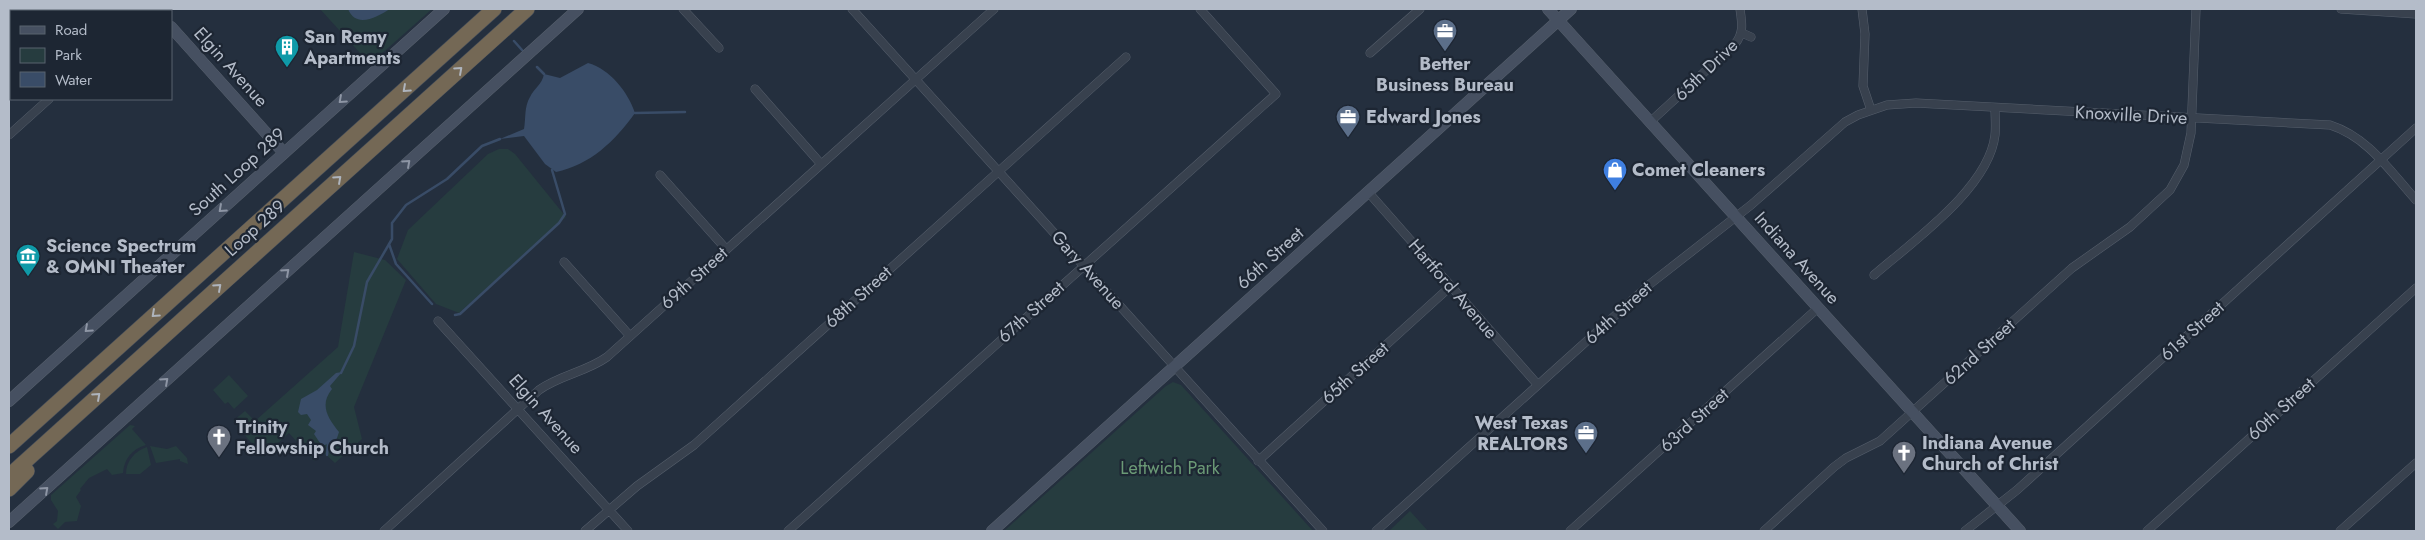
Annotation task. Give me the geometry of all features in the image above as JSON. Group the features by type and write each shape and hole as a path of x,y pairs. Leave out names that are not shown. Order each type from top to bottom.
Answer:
{"highway":[{"name":"Loop 289","path":"9,446 494,9"},
{"name":"Loop 289","path":"9,476 526,9"},
{"path":"9,489 77,414"},
{"path":"9,435 42,416"}],"main road":[{"name":"South Loop 289","path":"9,401 444,9"},
{"path":"9,522 578,9"},
{"name":"Indiana Avenue","path":"1548,9 2020,531"},
{"name":"66th Street","path":"992,531 1571,9"},
{"name":"Elgin Avenue","path":"172,28 284,153"}],"street":[{"path":"683,9 718,48"},
{"name":"Gary Avenue","path":"852,9 1323,531"},
{"name":"69th Street","path":"384,531 549,383 601,361 994,9"},
{"name":"67th Street","path":"788,531 1276,94 1200,9"},
{"path":"1370,54 1420,9"},
{"name":"65th Drive","path":"1650,122 1728,51 1742,33 1740,9"},
{"path":"1862,9 1865,34 1863,86 1871,110"},
{"name":"62nd Street","path":"1764,531 1834,467 1846,458 1880,441 2072,268 2130,226 2170,190 2184,165 2192,118 2196,9"},
{"path":"2341,9 2416,14"},
{"path":"1742,33 1751,37"},
{"name":"68th Street","path":"585,531 637,486 694,445 1126,57"},
{"path":"755,89 822,164"},
{"path":"9,135 48,100"},
{"name":"Knoxville Drive","path":"1871,110 1901,103 2330,125 2355,135 2381,160 2416,200"},
{"path":"1874,275 1973,185 1982,171 1995,135 1995,108"},
{"name":"64th Street","path":"1376,531 1650,284 1736,217 1845,122 1871,110"},
{"name":"61st Street","path":"1964,531 2017,490 2416,128"},
{"path":"660,175 726,249"},
{"name":"Hartford Avenue","path":"1369,193 1538,385"},
{"path":"564,262 630,336"},
{"name":"65th Street","path":"1258,461 1451,286"},
{"name":"60th Street","path":"2147,531 2416,288"},
{"name":"63rd Street","path":"1570,531 1818,308"},
{"name":"Elgin Avenue","path":"438,321 628,531"},
{"path":"2340,531 2416,463"}],"green space":[{"path":"320,9 432,9 370,64"},
{"path":"499,149 508,149 515,154 566,217 459,313 436,304 397,259 408,230 488,154"},
{"path":"354,252 385,260 406,280 354,407 362,439 335,463 323,452 314,461 289,433 263,457 233,421 245,411 255,421 338,347"},
{"path":"229,375 248,396 234,409 228,402 225,404 213,390"},
{"name":"Leftwich Park","path":"1173,382 1181,385 1313,531 1004,531 1166,386"},
{"path":"130,425 135,426 132,429 146,445 130,455 125,463 123,473 112,475 107,469 89,478 76,497 81,506 77,521 65,522 58,529 53,524 57,521 58,511 51,500 51,495"},
{"path":"150,446 167,449 176,446 187,458 188,464 180,461 180,459 156,463"},
{"path":"147,447 151,465 140,474 126,474 126,469 132,457"},
{"path":"1410,511 1428,531 1389,531"}],"water":[{"path":"348,9 390,9 373,18 361,20 356,19"},
{"path":"588,63 604,70 617,82 628,97 635,113 619,133 601,150 580,164 556,172 545,164 524,136 500,139 524,129 528,101 542,81 544,74 560,78"},
{"path":"342,372 330,386 332,389 326,400 326,411 331,422 339,432 336,441 322,446 314,434 316,431 308,425 311,420 307,414 301,415 298,412 301,399 317,390 336,373"}],"waterway":[{"path":"514,41 522,50"},
{"path":"537,67 544,74"},
{"path":"635,113 685,112"},
{"path":"341,373 354,346 367,282 392,239 392,223 406,205 447,179 482,146 500,139"},
{"path":"455,315 460,314 559,223 565,214 552,170"},
{"path":"389,244 396,264 432,304"},
{"path":"327,455 328,444"}],"place":[{"name":"Better Business Bureau","path":"1445,52"},
{"name":"San Remy Apartments","path":"287,68"},
{"name":"Edward Jones","path":"1348,138"},
{"name":"Comet Cleaners","path":"1615,191"},
{"name":"Science Spectrum & OMNI Theater","path":"28,277"},
{"name":"West Texas REALTORS","path":"1586,454"},
{"name":"Trinity Fellowship Church","path":"219,458"},
{"name":"Indiana Avenue Church of Christ","path":"1904,474"}]}
